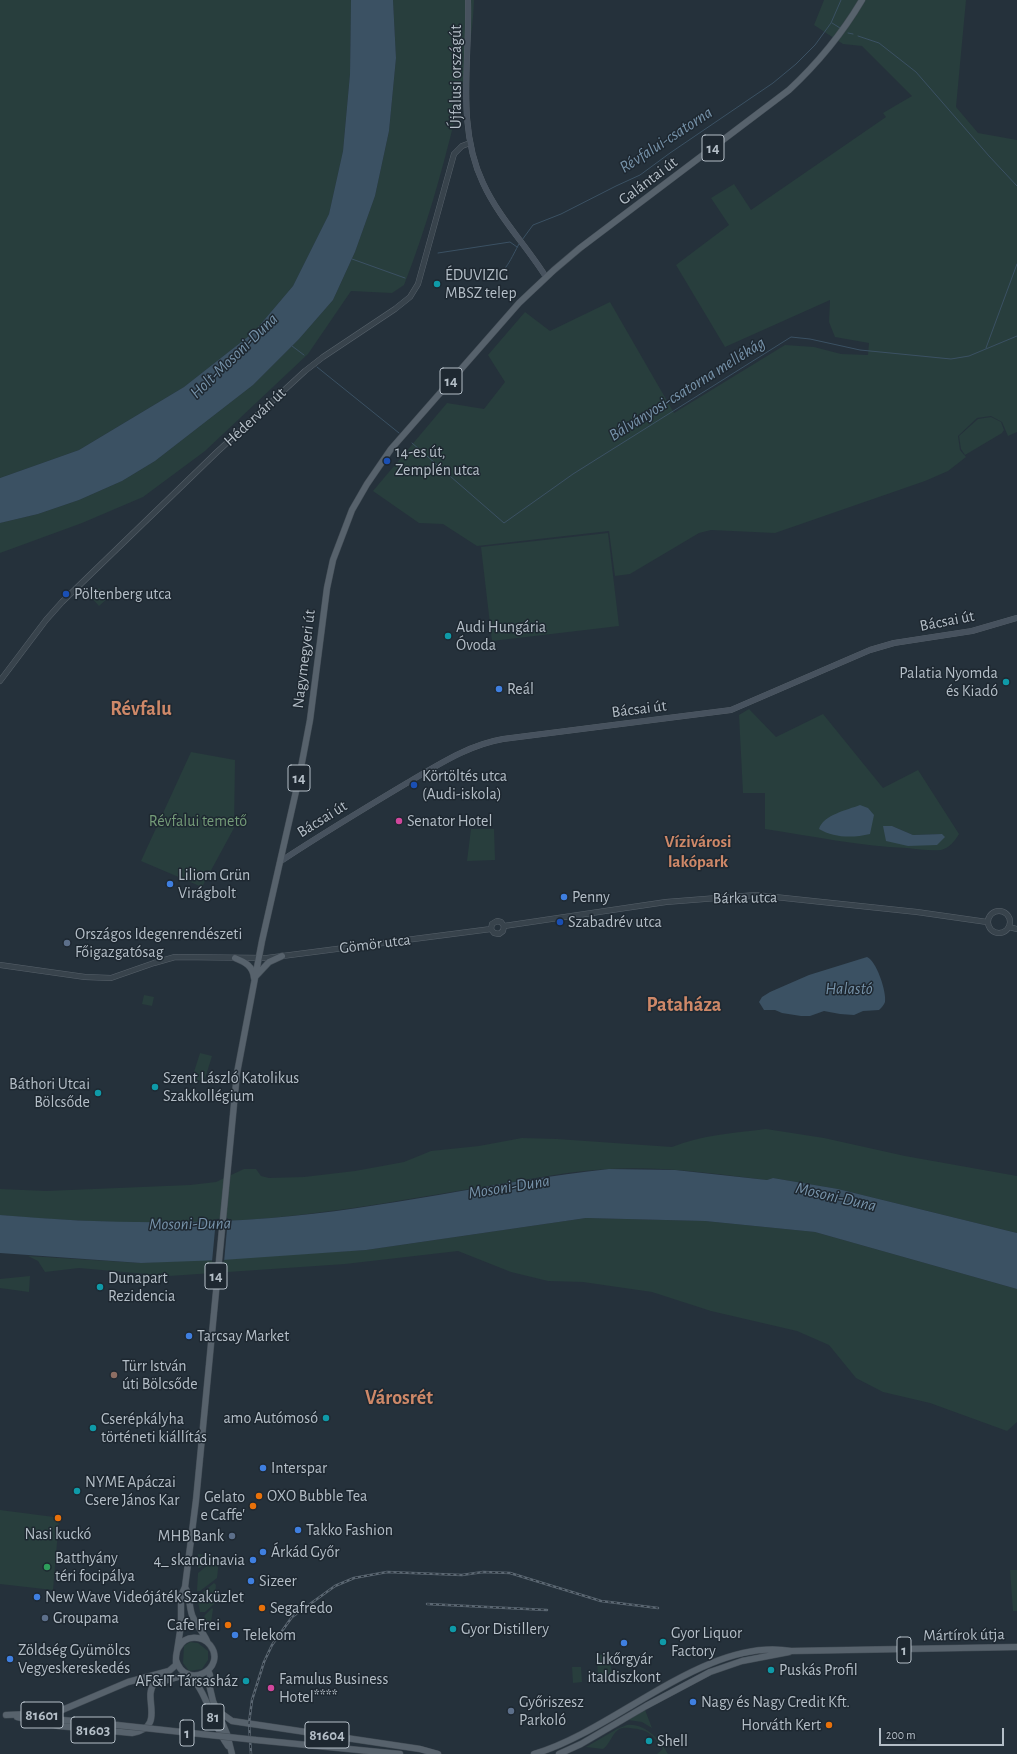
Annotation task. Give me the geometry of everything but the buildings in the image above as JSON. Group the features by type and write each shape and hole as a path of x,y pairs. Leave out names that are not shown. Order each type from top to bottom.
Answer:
{"main road":[{"name":"Újfalusi országút","path":"468,0 466,101 470,143 483,184 523,246 546,277"},
{"name":"Galántai út","path":"546,277 580,248 789,90 812,68 831,46 862,0"},
{"name":"Nagymegyeri út","path":"185,1586 196,1500 200,1440 232,1111 244,1029 309,726 327,588 336,550 349,516 367,484 400,438 519,303 546,277"},
{"name":"Bácsai út","path":"281,861 362,810 432,769 484,742 731,710 870,650 894,643 972,631 1017,618"},
{"path":"255,979 269,962 282,956"},
{"path":"235,958 243,961 250,967 255,979"},
{"name":"14","path":"185,1586 189,1595 193,1617 203,1632 206,1641 212,1647 214,1656 212,1665 208,1670"},
{"name":"14","path":"176,1660 181,1625 181,1596 185,1586"},
{"path":"177,1651 182,1642 192,1638 206,1641"},
{"name":"Mártírok útja","path":"534,1754 565,1743 696,1671 719,1660 745,1653 781,1650 791,1652 1017,1647"},
{"name":"Mártírok útja","path":"559,1754 581,1744 652,1703 721,1667 742,1661 782,1655 791,1652"},
{"path":"176,1660 181,1670 189,1674 202,1674 208,1670"},
{"name":"81601","path":"3,1715 55,1713 128,1682 169,1671 176,1665 176,1660"},
{"name":"81","path":"208,1670 212,1695 227,1734 231,1752"},
{"name":"81","path":"189,1674 201,1689 220,1735 231,1752"},
{"name":"81603","path":"3,1715 59,1726 125,1733 138,1732 147,1725 152,1716 150,1691 154,1684 189,1674"},
{"name":"81604","path":"218,1711 232,1721 420,1749 438,1754"},
{"name":"1","path":"3,1715 400,1754"}],"street":[{"name":"Hédervári út","path":"0,680 46,620 62,602 217,452 313,364 373,323 396,310 410,297 418,284 454,154 462,146 470,143"},
{"name":"Bárka utca","path":"504,926 666,902 756,895 917,912 987,922"},
{"path":"1002,912 1010,919 1009,927 1005,932 998,934 989,929 987,922 992,913 1002,912"},
{"path":"497,921 501,922 504,926 503,931 499,934 494,933 491,929 492,924 497,921"},
{"path":"1009,927 1017,929"},
{"name":"Gömör utca","path":"0,965 85,977 111,978 167,959 187,956 259,958 282,956 491,929"}],"green space":[{"path":"0,0 351,0 350,74 343,151 329,214 293,286 254,332 184,387 79,450 0,478"},
{"path":"393,0 474,0 470,43 456,114 433,200 404,285 392,293 351,291 308,354 205,451 143,497 82,523 0,553 0,523 38,514 79,500 122,481 155,461 253,385 299,339 333,300 355,252 375,196 389,131 396,58"},
{"path":"824,0 966,0 956,107 978,133 1017,140 1017,432 1008,436 1002,422 991,416 977,418 958,436 960,450 966,457 948,471 925,481 775,533 711,530 699,533 630,574 615,576 609,531 477,546 443,524 419,523 373,491 447,403 484,409 505,382 488,355 525,312 550,331 610,302 674,413 785,345 814,347 841,354 868,355 869,343 835,337 829,322 830,300 725,347 676,265 729,225 711,198 734,184 751,210 886,117 883,113 912,96 862,46 843,44 814,25"},
{"path":"991,417 1001,422 1004,430 1002,433 965,455 961,449 959,436 978,419"},
{"path":"608,533 619,626 492,641 481,547"},
{"path":"99,588 108,598 99,606 90,596"},
{"path":"749,709 776,737 823,714 883,788 918,770 959,834 954,842 947,848 932,850 853,843 765,829 765,793 743,793 739,715","holes":["892,826 913,835 941,834 908,846"]},
{"name":"Révfalui temető","path":"191,752 235,760 234,828 202,887 141,861"},
{"path":"471,829 494,829 495,860 467,861"},
{"path":"144,995 154,997 152,1006 142,1004"},
{"path":"200,1053 212,1056 204,1082 192,1078"},
{"path":"766,1129 824,1138 905,1156 1017,1176 1017,1233 838,1189 773,1178 767,1180 688,1171 629,1168 551,1176 355,1208 271,1218 169,1223 102,1222 0,1215 0,1189 46,1191 190,1185 216,1182 244,1169 256,1169 261,1176 269,1178 304,1177 355,1171 404,1162 431,1151 479,1146 522,1138 672,1147 706,1137"},
{"path":"586,1218 705,1221 815,1232 1017,1289 1017,1422 1007,1431 930,1403 883,1392 856,1378 829,1345 797,1331 711,1311 652,1292 583,1282 548,1281 511,1272 458,1251 345,1264 169,1276 79,1268 45,1272 38,1261 28,1256 141,1263 366,1250"},
{"path":"30,1276 29,1292 0,1288 0,1279"},
{"path":"0,1510 54,1517 58,1515 57,1519 59,1519 53,1590 0,1584"},
{"path":"198,1554 213,1556 202,1567 198,1568"},
{"path":"219,1560 217,1578 200,1591 197,1591 198,1573 213,1561"},
{"path":"1010,1570 1017,1570 1017,1611 1013,1611"},
{"path":"214,1583 216,1585 214,1604 205,1612 200,1612 197,1597"},
{"path":"212,1608 210,1629 203,1620 205,1615"},
{"path":"190,1642 198,1643 208,1651 208,1660 202,1669 189,1671 183,1663 184,1646"},
{"path":"609,1654 612,1675 598,1680 597,1655"},
{"path":"572,1667 581,1667 582,1682 573,1683"},
{"path":"645,1710 652,1728 642,1722 628,1720"},
{"path":"627,1725 634,1725 646,1730 661,1743 668,1754 657,1754 663,1749 650,1734 642,1730 630,1728 622,1728 618,1730 603,1749 586,1747 617,1729"}],"water":[{"name":"Holt-Mosoni-Duna","path":"351,0 393,0 396,58 389,131 375,196 355,252 333,300 299,339 253,385 155,461 122,481 79,500 38,514 0,523 0,478 79,450 184,387 254,332 293,286 329,214 343,151 350,74"},
{"path":"860,805 868,808 874,815 870,834 857,836 837,836 819,829 821,824 830,817"},
{"path":"883,826 892,826 913,835 942,834 945,837 937,845 908,846 886,841"},
{"name":"Halastó","path":"867,957 874,964 877,970 884,991 885,1002 879,1010 863,1011 854,1015 824,1011 810,1016 801,1016 782,1013 775,1010 764,1010 759,1002 762,997 770,992 809,975"},
{"name":"Mosoni-Duna","path":"609,1169 675,1170 767,1180 773,1178 838,1189 1017,1233 1017,1289 815,1232 705,1221 586,1218 366,1250 222,1260 141,1263 0,1253 0,1215 68,1220 135,1222 203,1222 271,1218 313,1214 398,1202 524,1180"}],"pier":[{"path":"228,1218 224,1262 212,1262 216,1219"}],"waterway":[{"name":"Révfalui-csatorna","path":"522,240 533,225 561,214 640,175 773,83 796,64 815,45 831,23 841,0"},
{"path":"832,23 840,28"},
{"path":"848,33 853,34"},
{"path":"858,36 879,43 916,72 1017,186"},
{"path":"438,253 510,242 517,247"},
{"name":"Révfalui-csatorna","path":"490,279 500,274 504,270 519,244"},
{"name":"Révfalui-csatorna","path":"352,259 405,278"},
{"path":"986,348 1017,264"},
{"name":"Bálványosi-csatorna mellékág","path":"412,443 504,523 573,474 791,337 810,339 860,350 951,359 969,356 1017,336"},
{"name":"Bálványosi-csatorna mellékág","path":"292,346 304,355"},
{"name":"Bálványosi-csatorna mellékág","path":"317,367 399,433"}],"railway":[{"path":"251,1754 249,1723 252,1700 264,1662 272,1645 292,1617 335,1586 354,1578 387,1572 462,1575 483,1572 510,1573 601,1601 658,1608"},
{"path":"427,1604 547,1610"}],"place":[{"name":"ÉDUVIZIG MBSZ telep","path":"437,284"},
{"name":"14-es út, Zemplén utca","path":"387,461"},
{"name":"Pöltenberg utca","path":"66,594"},
{"name":"Audi Hungária Óvoda","path":"448,636"},
{"name":"Palatia Nyomda és Kiadó","path":"1006,682"},
{"name":"Reál","path":"499,689"},
{"name":"Körtöltés utca (Audi-iskola)","path":"414,785"},
{"name":"Senator Hotel","path":"399,821"},
{"name":"Liliom Grün Virágbolt","path":"170,884"},
{"name":"Penny","path":"564,897"},
{"name":"Szabadrév utca","path":"560,922"},
{"name":"Országos Idegenrendészeti Főigazgatósag","path":"67,943"},
{"name":"Szent László Katolikus Szakkollégium","path":"155,1087"},
{"name":"Báthori Utcai Bölcsőde","path":"98,1093"},
{"name":"Dunapart Rezidencia","path":"100,1287"},
{"name":"Tarcsay Market","path":"189,1336"},
{"name":"Türr István úti Bölcsőde","path":"114,1375"},
{"name":"amo Autómosó","path":"326,1418"},
{"name":"Cserépkályha történeti kiállítás","path":"93,1428"},
{"name":"Interspar","path":"263,1468"},
{"name":"NYME Apáczai Csere János Kar","path":"77,1491"},
{"name":"OXO Bubble Tea","path":"259,1496"},
{"name":"Gelato e Caffe'","path":"253,1506"},
{"name":"Nasi kuckó","path":"58,1518"},
{"name":"Takko Fashion","path":"298,1530"},
{"name":"MHB Bank","path":"232,1536"},
{"name":"Árkád Győr","path":"263,1552"},
{"name":"4_ skandinavia","path":"253,1560"},
{"name":"Batthyány téri focipálya","path":"47,1567"},
{"name":"Sizeer","path":"251,1581"},
{"name":"New Wave Videójáték Szaküzlet","path":"37,1597"},
{"name":"Segafredo","path":"262,1608"},
{"name":"Groupama","path":"45,1618"},
{"name":"Cafe Frei","path":"228,1625"},
{"name":"Gyor Distillery","path":"453,1629"},
{"name":"Telekom","path":"235,1635"},
{"name":"Gyor Liquor Factory","path":"663,1642"},
{"name":"Likőrgyár italdiszkont","path":"624,1643"},
{"name":"Zöldség Gyümölcs Vegyeskereskedés","path":"10,1659"},
{"name":"Puskás Profil","path":"771,1670"},
{"name":"AF&IT Társasház","path":"246,1681"},
{"name":"Famulus Business Hotel****","path":"271,1688"},
{"name":"Nagy és Nagy Credit Kft.","path":"693,1702"},
{"name":"Győriszesz Parkoló","path":"511,1711"},
{"name":"Horváth Kert","path":"829,1725"},
{"name":"Shell","path":"649,1741"}],"district":[{"name":"Révfalu","path":"141,709"},
{"name":"Vízivárosi lakópark","path":"698,852"},
{"name":"Pataháza","path":"684,1005"},
{"name":"Városrét","path":"399,1398"}]}
